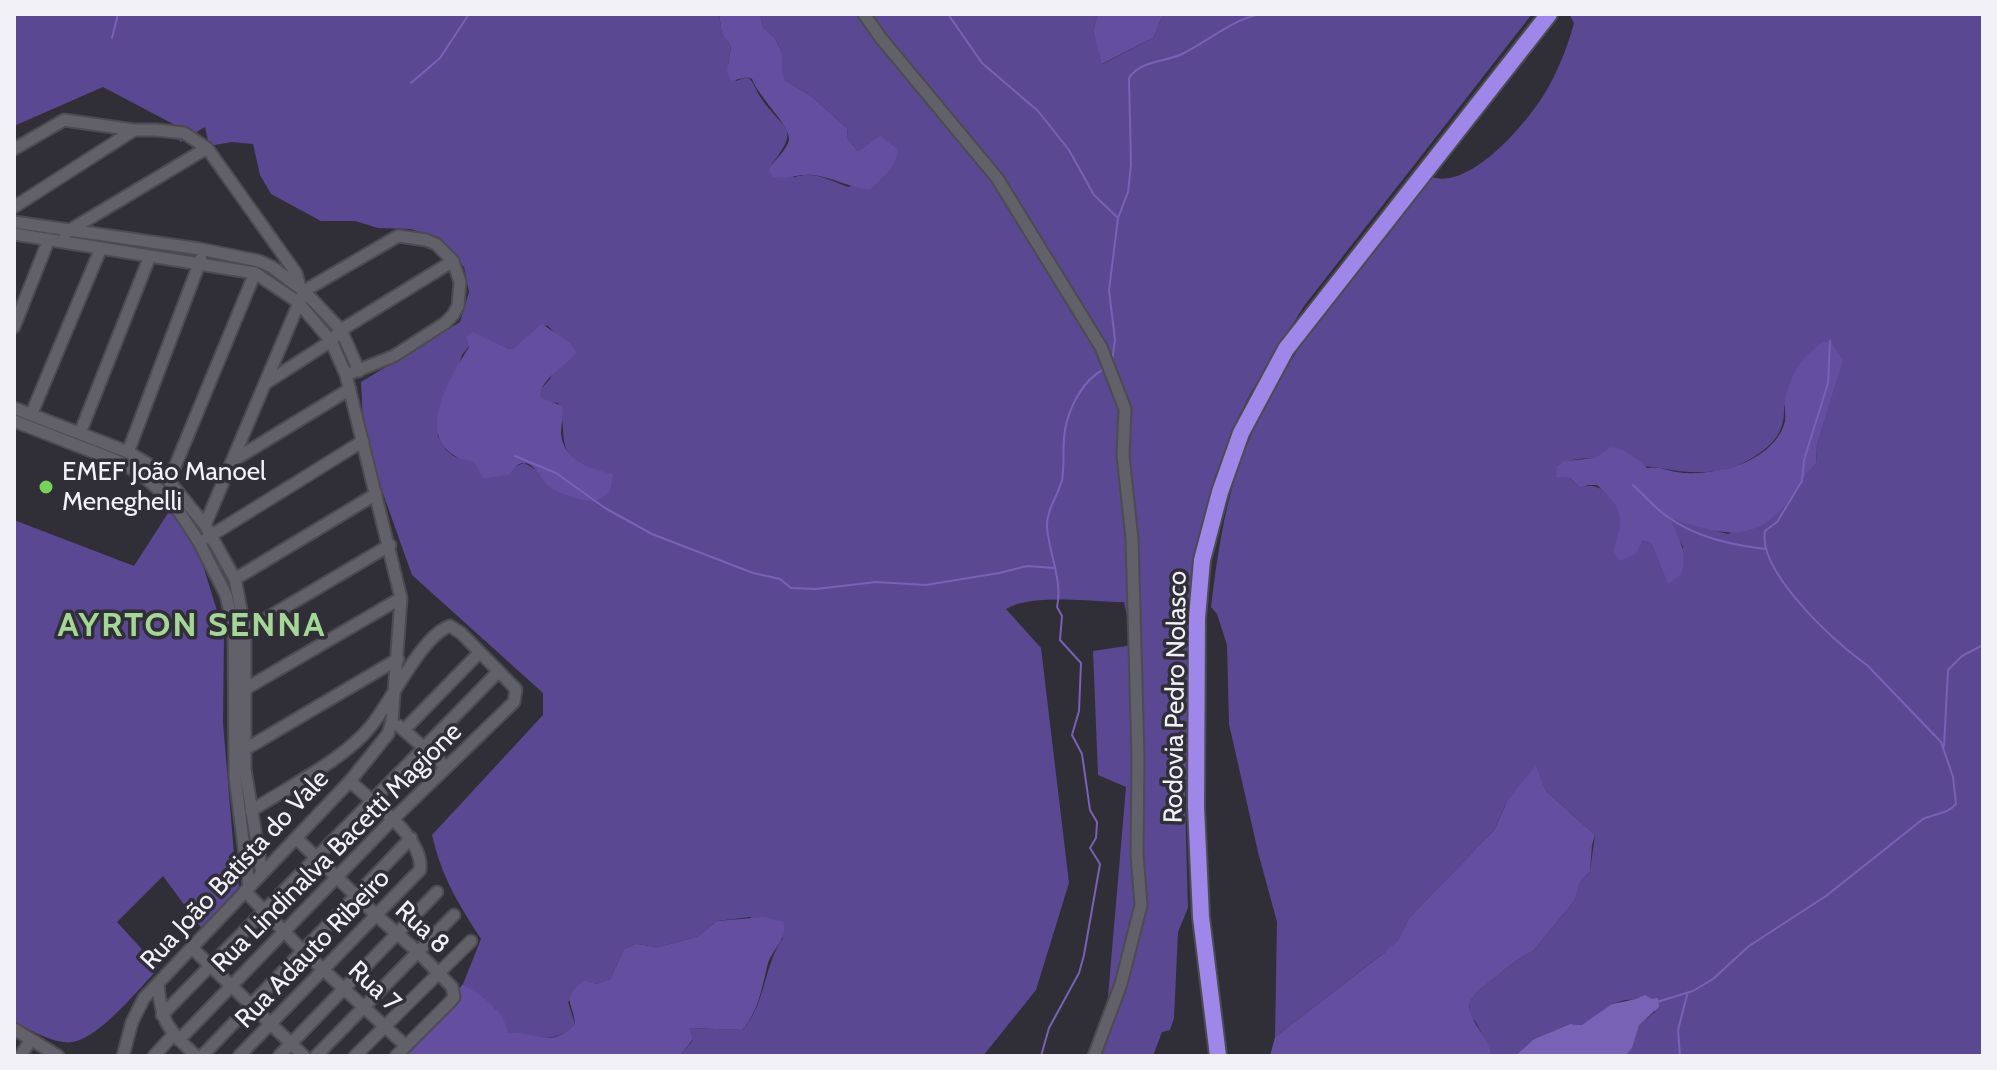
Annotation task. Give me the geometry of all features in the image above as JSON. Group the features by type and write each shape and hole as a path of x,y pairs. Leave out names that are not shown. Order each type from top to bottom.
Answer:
{"highway":[{"name":"Rodovia Pedro Nolasco","path":"1218,1056 1201,917 1196,792 1197,618 1202,560 1220,492 1241,433 1286,349 1549,14"}],"street":[{"path":"864,14 997,178 1101,347 1125,409 1123,455 1132,539 1137,854 1141,905 1121,984 1094,1056"},
{"path":"14,149 64,120 134,130 184,133 207,148 296,273 301,294 331,341 346,375 390,545 401,598 392,721 446,767"},
{"path":"14,207 134,130"},
{"path":"14,327 59,237 207,148"},
{"path":"14,222 101,248 255,273 301,294"},
{"path":"14,234 200,249 259,261 341,330 359,371"},
{"path":"199,542 208,530 301,294 398,236 436,244 453,261 460,282 461,294 453,315 394,356 346,375"},
{"path":"31,415 101,248"},
{"path":"128,452 202,263 200,249"},
{"path":"80,433 150,256"},
{"path":"265,384 331,341 341,330 453,261"},
{"path":"169,481 255,273"},
{"path":"233,461 350,389"},
{"path":"14,408 128,452 148,464 169,481 208,530 235,579 245,631 244,750 262,874"},
{"path":"14,421 122,463 142,475 173,504 199,542 226,595 234,630 235,777 247,889"},
{"path":"208,530 363,441"},
{"path":"235,579 376,494"},
{"path":"245,631 390,545"},
{"path":"245,689 401,598"},
{"path":"162,1015 498,672 454,628 450,626 440,630 355,745 251,811"},
{"path":"404,730 479,653"},
{"path":"244,750 398,659"},
{"name":"Rua Lindinalva Bacetti Magione","path":"154,1056 230,986 392,820 514,702 517,692 513,684 498,672"},
{"name":"Rua João Batista do Vale","path":"123,1056 137,1009 158,983 350,781 388,734 392,721"},
{"path":"202,1056 411,838 350,781"},
{"name":"Rua 8","path":"296,838 450,984 454,992 451,1001 406,1046"},
{"name":"Rua Adauto Ribeiro","path":"239,1056 418,873 420,854 411,838"},
{"name":"Rua 7","path":"247,889 262,911 406,1046"},
{"path":"279,1056 437,892"},
{"path":"316,1056 454,915"},
{"path":"355,1056 471,941"},
{"path":"192,948 304,1056"},
{"path":"158,983 162,1015 176,1037 196,1056"},
{"path":"14,1029 58,1056"},
{"path":"20,1056 31,1040"},
{"path":"396,1056 406,1046"}],"shaded area":[{"path":"14,14 719,14 722,35 731,46 728,64 736,81 747,77 750,79 783,124 788,136 770,167 795,177 815,176 848,187 892,166 873,141 858,151 848,139 847,128 810,95 786,81 781,73 782,53 775,38 763,27 760,14 1098,14 1093,31 1103,64 1154,37 1163,14 1532,14 1304,306 1250,394 1214,479 1205,522 1190,662 1185,801 1188,908 1178,932 1174,1018 1170,1030 1162,1032 1153,1056 1091,1056 1107,1008 1126,787 1098,775 1093,651 1133,645 1124,602 1079,600 1031,601 1006,609 1041,648 1069,883 1036,990 983,1056 680,1056 693,1040 690,1028 742,1030 756,1009 776,949 783,938 750,917 717,921 698,936 658,947 636,944 624,949 610,979 568,1002 575,1024 568,1031 544,1038 508,1033 495,1008 463,984 481,939 452,890 432,835 543,715 543,693 412,575 364,440 361,382 460,322 469,292 464,267 439,237 410,229 378,228 355,221 321,221 271,194 260,175 253,144 232,142 209,146 205,127 180,142 175,125 103,87 14,126","holes":["547,325 569,342 550,379 539,391 540,397 546,402 558,403 567,449 580,464 593,470 547,484 535,469 524,463 483,479 479,465 470,459 455,457 446,450 438,436 462,355 469,346 472,333 509,349"]},
{"path":"719,14 760,14 763,27 775,38 782,53 782,73 786,81 810,95 847,128 848,139 858,151 880,136 897,149 892,167 870,190 812,175 773,177 770,167 786,147 788,134 752,79 747,77 731,81 727,71 731,46 722,35"},
{"path":"1098,14 1163,14 1154,37 1102,64 1093,31"},
{"path":"1569,14 1983,14 1983,1056 1625,1056 1638,1025 1655,1012 1652,999 1612,1004 1589,1022 1570,1024 1534,1039 1515,1056 1488,1056 1492,1052 1470,1016 1469,1003 1477,992 1533,951 1575,900 1580,883 1590,871 1595,835 1546,791 1536,766 1505,806 1494,830 1409,918 1398,940 1275,1037 1277,922 1229,724 1227,645 1217,614 1211,607 1232,488 1247,444 1267,402 1290,362 1343,286 1429,176 1445,179 1480,164 1498,150 1529,116 1549,86 1574,23","holes":["1840,368 1817,445 1816,464 1804,474 1786,504 1728,534 1669,517 1683,547 1668,583 1651,543 1642,541 1613,550 1622,518 1612,498 1594,486 1580,488 1557,466 1583,459 1687,472 1712,472 1737,466 1761,452 1776,438 1782,427 1784,406"]},
{"path":"542,324 569,342 576,352 549,378 540,396 562,407 563,443 572,457 587,466 613,474 610,491 596,502 552,489 528,464 517,465 510,474 483,479 473,462 452,454 442,443 438,430 441,401 469,347 466,337 472,332 509,349"},
{"path":"1823,342 1831,343 1843,360 1817,445 1816,464 1773,518 1746,531 1732,532 1702,528 1670,518 1682,545 1684,559 1681,574 1668,584 1651,543 1642,541 1635,555 1619,561 1613,550 1620,521 1612,500 1597,485 1580,488 1570,478 1556,477 1557,466 1565,461 1595,458 1611,447 1635,457 1647,468 1683,473 1714,471 1744,463 1777,439 1785,421 1785,402 1793,376 1809,354"},
{"path":"170,510 199,552 224,634 223,723 239,887 202,929 163,876 117,922 159,968 96,1031 73,1042 59,1041 14,1021 14,520 134,566"},
{"path":"1536,765 1546,791 1595,835 1590,871 1580,883 1575,900 1533,951 1477,992 1469,1003 1471,1016 1492,1053 1488,1056 1270,1056 1275,1037 1398,940 1409,918 1494,830 1508,800"},
{"path":"763,917 783,922 784,933 768,963 752,1015 742,1030 690,1028 693,1039 680,1056 400,1056 463,984 497,1010 508,1033 550,1038 566,1032 575,1024 570,1001 572,992 584,981 596,984 610,979 624,949 636,944 658,947 685,940 698,936 717,921"},
{"path":"1645,995 1658,998 1659,1007 1639,1025 1632,1048 1625,1056 1515,1056 1534,1039 1570,1024 1582,1025 1612,1004"}],"waterway":[{"path":"112,38 118,14"},
{"path":"411,83 440,58 469,14"},
{"path":"948,14 982,63 1038,111 1069,150 1094,195 1117,217"},
{"path":"1112,361 1115,340 1109,290 1118,218 1128,192 1131,165 1129,78 1145,65 1180,55 1238,22 1260,14"},
{"path":"1657,1002 1693,991 1713,979 1749,946 1826,896 1923,819 1945,812 1956,804 1953,777 1941,742 1867,665 1837,641 1801,605 1773,566 1766,547 1765,531 1777,522 1802,481 1804,460 1828,383 1830,341"},
{"path":"1041,1056 1049,1028 1079,973 1100,864 1090,848 1096,838 1097,822 1090,810 1082,754 1072,735 1079,711 1081,663 1060,640 1062,616 1057,607 1057,577 1047,521 1062,480 1064,436 1070,412 1083,387 1104,369"},
{"path":"515,456 556,473 605,508 652,534 753,573 780,579 791,588 816,589 876,582 926,585 1027,566 1054,568"},
{"path":"1633,485 1661,512 1688,529 1726,542 1766,549"},
{"path":"1944,746 1948,670 1962,656 1983,645"},
{"path":"1680,1056 1678,1030 1687,995"}],"place":[{"name":"EMEF João Manoel Meneghelli","path":"46,487"}],"district":[{"name":"AYRTON SENNA","path":"192,626"}]}
